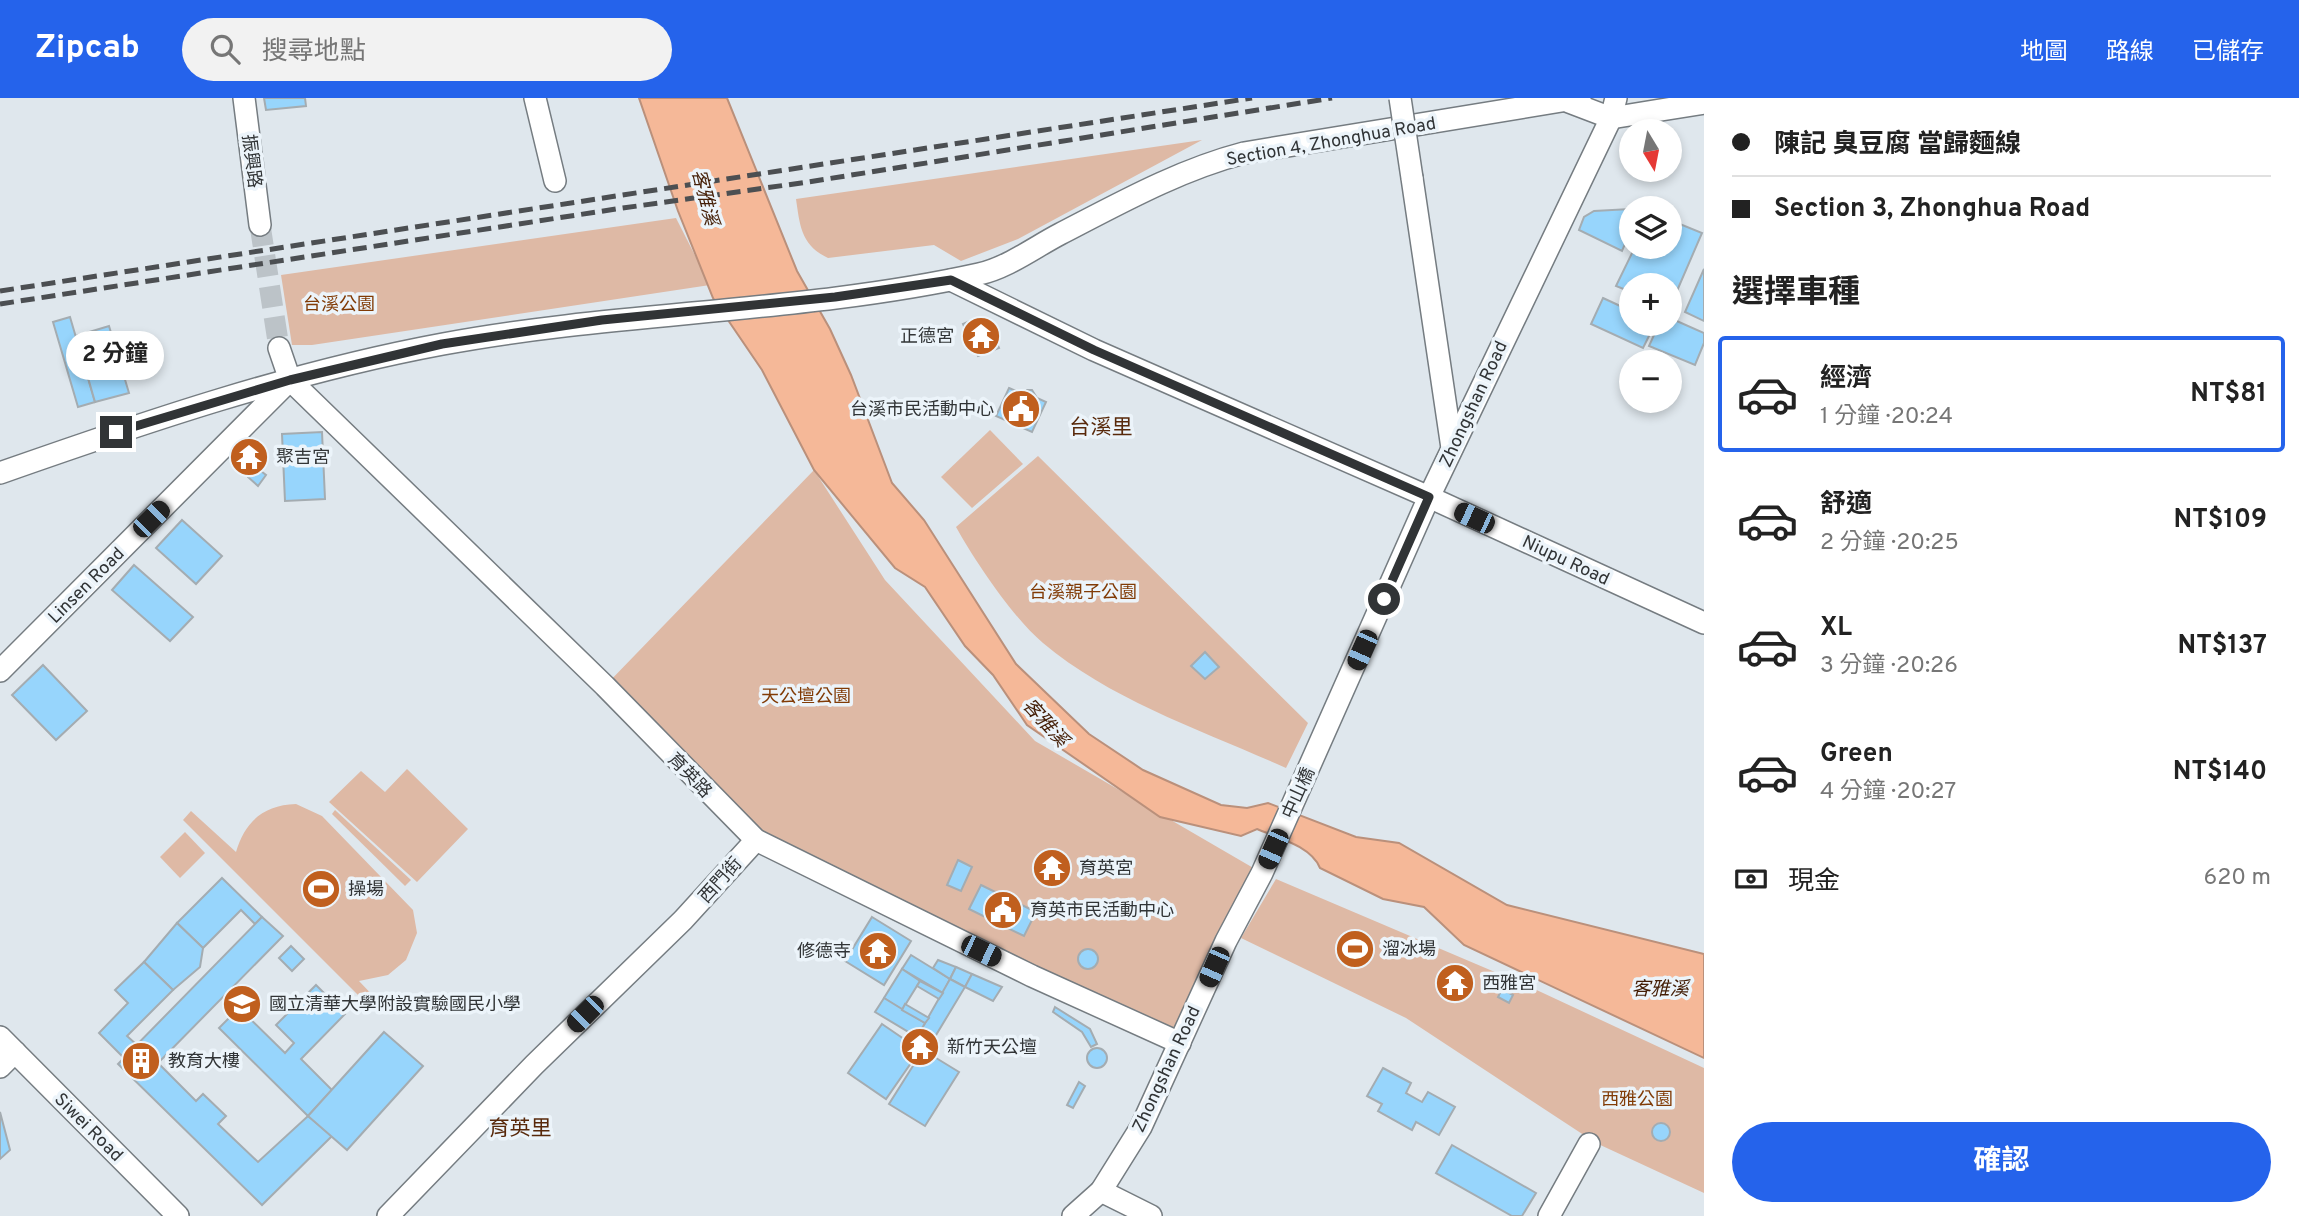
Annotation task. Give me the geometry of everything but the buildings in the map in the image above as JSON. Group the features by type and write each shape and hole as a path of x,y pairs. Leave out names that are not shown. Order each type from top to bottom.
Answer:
{"street":[{"name":"振興路","path":"244,98 260,225"},
{"path":"535,98 555,181"},
{"path":"1400,98 1452,449"},
{"name":"Section 4, Zhonghua Road","path":"0,473 163,416 290,380 442,344 602,320 835,297 984,273 1204,163 1244,153 1575,100 1614,108"},
{"path":"1614,108 1704,103"},
{"name":"Zhongshan Road","path":"1317,751 1429,497 1614,108"},
{"name":"Niupu Road","path":"951,280 1094,350 1429,497 1704,623"},
{"path":"278,348 290,380"},
{"name":"Linsen Road","path":"0,671 290,380"},
{"name":"育英路","path":"290,380 605,686 756,840 1032,976 1180,1043"},
{"path":"218,401 238,401 245,407 243,427"},
{"name":"中山橋","path":"1262,873 1317,751"},
{"path":"388,1216 534,1065 683,920 756,840"},
{"name":"Zhongshan Road","path":"1073,1216 1101,1191 1141,1127 1226,941 1262,873"},
{"name":"Siwei Road","path":"5,1052 178,1216"},
{"path":"1549,1216 1589,1144"},
{"path":"1101,1191 1151,1216"}],"green space":[{"path":"1202,140 1018,239 961,261 934,245 828,258 807,241 799,218 796,199"},
{"name":"台溪公園","path":"676,218 710,285 312,345 292,345 281,275"},
{"path":"990,430 1023,464 972,508 941,477"},
{"name":"台溪親子公園","path":"1038,456 1308,723 1286,768 1160,713 1099,682 1043,643 1007,604 956,527"},
{"name":"天公壇公園","path":"814,470 885,580 1035,741 1262,873 1180,1043 756,840 605,686"},
{"path":"407,769 468,829 417,882 329,802 361,771 385,792"},
{"path":"296,804 322,816 413,910 417,933 406,960 388,975 359,981 379,1002 373,1010 183,820 191,811 236,852 245,832 257,817 274,808"},
{"path":"335,810 411,880 405,886 332,814"},
{"path":"185,832 205,853 180,878 160,857"},
{"name":"西雅公園","path":"1276,879 1528,986 1704,1068 1704,1193 1596,1143 1406,1018 1241,938"}],"water":[{"name":"客雅溪","path":"639,98 727,98 797,271 830,329 851,375 892,483 924,520 1016,664 1089,734 1143,770 1221,805 1247,808 1268,803 1356,837 1399,843 1507,905 1704,954 1704,1058 1464,945 1424,907 1383,899 1320,868 1316,860 1302,848 1284,839 1257,829 1241,836 1160,817 1027,725 993,675 965,646 925,587 895,568 814,470 762,370 713,298 678,211"}],"tunnel":[{"path":"260,225 279,348"}],"railway":[{"path":"0,291 1252,98"},
{"path":"0,304 808,182 1332,98"}],"place":[{"name":"正德宮","path":"981,336"},
{"name":"台溪市民活動中心","path":"1021,409"},
{"name":"聚吉宮","path":"249,457"},
{"name":"育英宮","path":"1052,868"},
{"name":"操場","path":"321,889"},
{"name":"育英市民活動中心","path":"1003,910"},
{"name":"溜冰場","path":"1355,949"},
{"name":"修德寺","path":"878,951"},
{"name":"西雅宮","path":"1455,983"},
{"name":"國立清華大學附設實驗國民小學","path":"242,1004"},
{"name":"新竹天公壇","path":"920,1047"},
{"name":"教育大樓","path":"141,1061"}],"district":[{"name":"台溪里","path":"1101,427"},
{"name":"育英里","path":"520,1128"}],"route":[{"path":"116,432 290,380 442,344 602,320 835,297 951,280 1094,350 1429,497 1384,599"}]}
